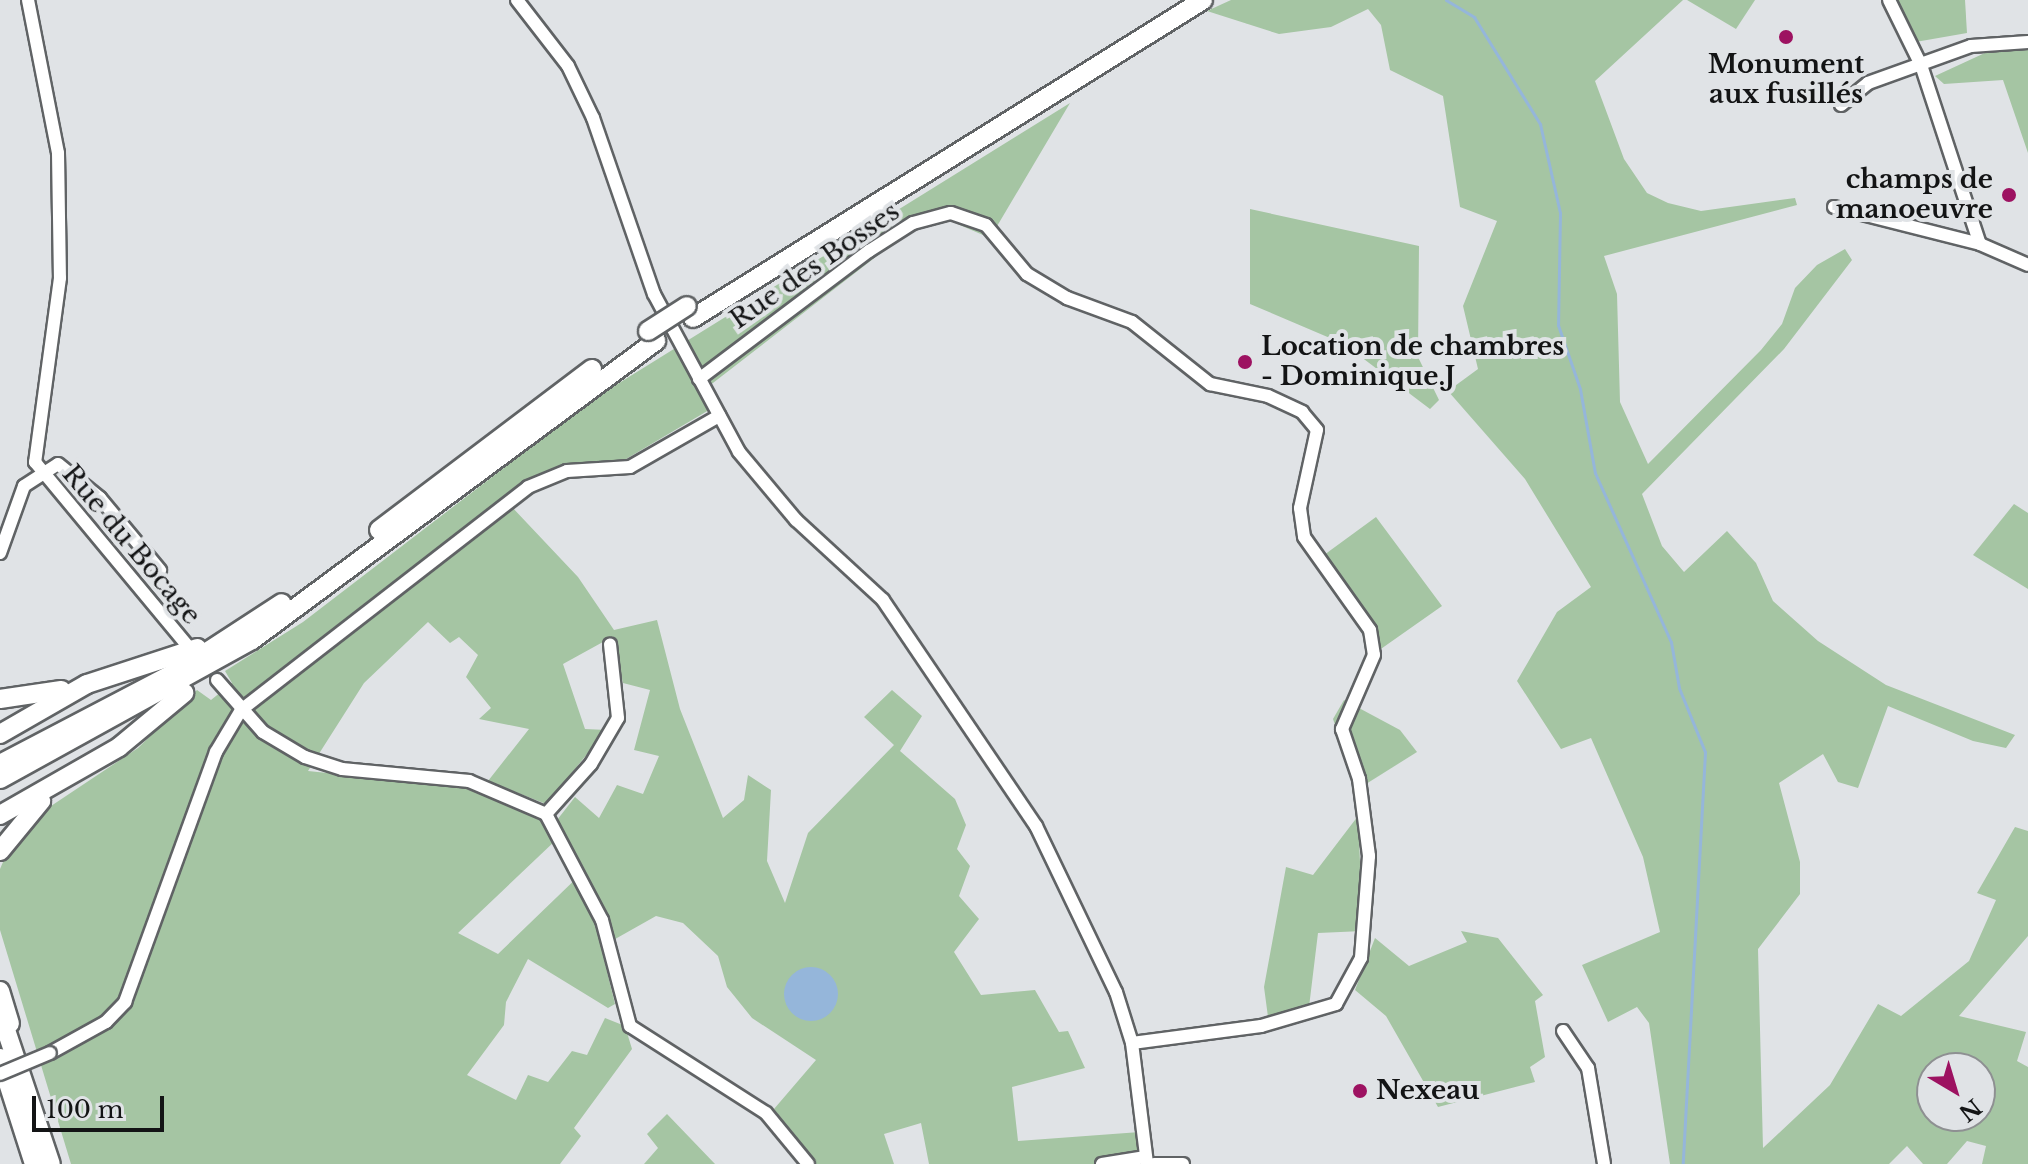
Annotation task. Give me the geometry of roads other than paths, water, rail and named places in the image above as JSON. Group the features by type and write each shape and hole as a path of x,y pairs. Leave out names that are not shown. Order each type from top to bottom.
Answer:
{"highway":[{"path":"0,764 176,672 264,616 652,336 1178,0"},
{"path":"690,312 1203,0"},
{"path":"0,851 30,809 119,747 252,640 652,336"},
{"path":"0,699 87,684 180,656 264,616"},
{"path":"0,779 252,640"},
{"path":"0,734 87,684"},
{"path":"0,815 119,747"},
{"path":"0,991 31,1107"},
{"path":"0,1012 51,1164"},
{"path":"0,1058 33,1164"},
{"path":"0,1091 33,1164"}],"street":[{"name":"Rue du Bocage","path":"28,0 58,153 60,278 36,430 39,470 187,645"},
{"path":"517,0 568,66 593,118 654,294 719,416 766,488 883,600 988,749 1068,887 1132,1043 1149,1162"},
{"path":"1889,0 1921,65 1980,244"},
{"path":"1841,105 1868,83 1971,46 2028,42"},
{"path":"1834,207 1980,244 2028,265"},
{"name":"Rue des Bosses","path":"699,379 869,251 913,223 951,213 986,225 1027,274 1067,298 1132,322 1210,384 1268,396 1302,412 1317,430 1300,508 1304,537 1370,630 1374,655 1342,729 1359,779 1369,856 1361,958 1336,1004 1261,1026 1132,1043"},
{"path":"0,1074 50,1053 106,1022 125,1002 216,752 241,710 528,487 567,471 630,467 719,416"},
{"path":"0,553 24,486 39,470 66,467 160,570"},
{"path":"546,814 591,764 618,718 610,644"},
{"path":"217,680 241,710 289,750 323,764 469,781 546,814 602,920 622,1011 642,1039 766,1113 808,1164"},
{"path":"1563,1031 1588,1068 1604,1164"},
{"path":"1102,1164 1183,1164"}],"water":[{"path":"811,967 830,975 838,994 830,1013 811,1021 792,1013 784,994 792,975"}],"waterway":[{"path":"1446,0 1474,17 1540,124 1560,213 1558,325 1580,389 1595,473 1671,642 1679,688 1705,752 1683,1164"}],"place":[{"name":"Monument aux fusillés","path":"1786,37"},
{"name":"champs de manoeuvre","path":"2009,195"},
{"name":"Location de chambres - Dominique.J","path":"1245,362"},
{"name":"Nexeau","path":"1360,1091"}]}
